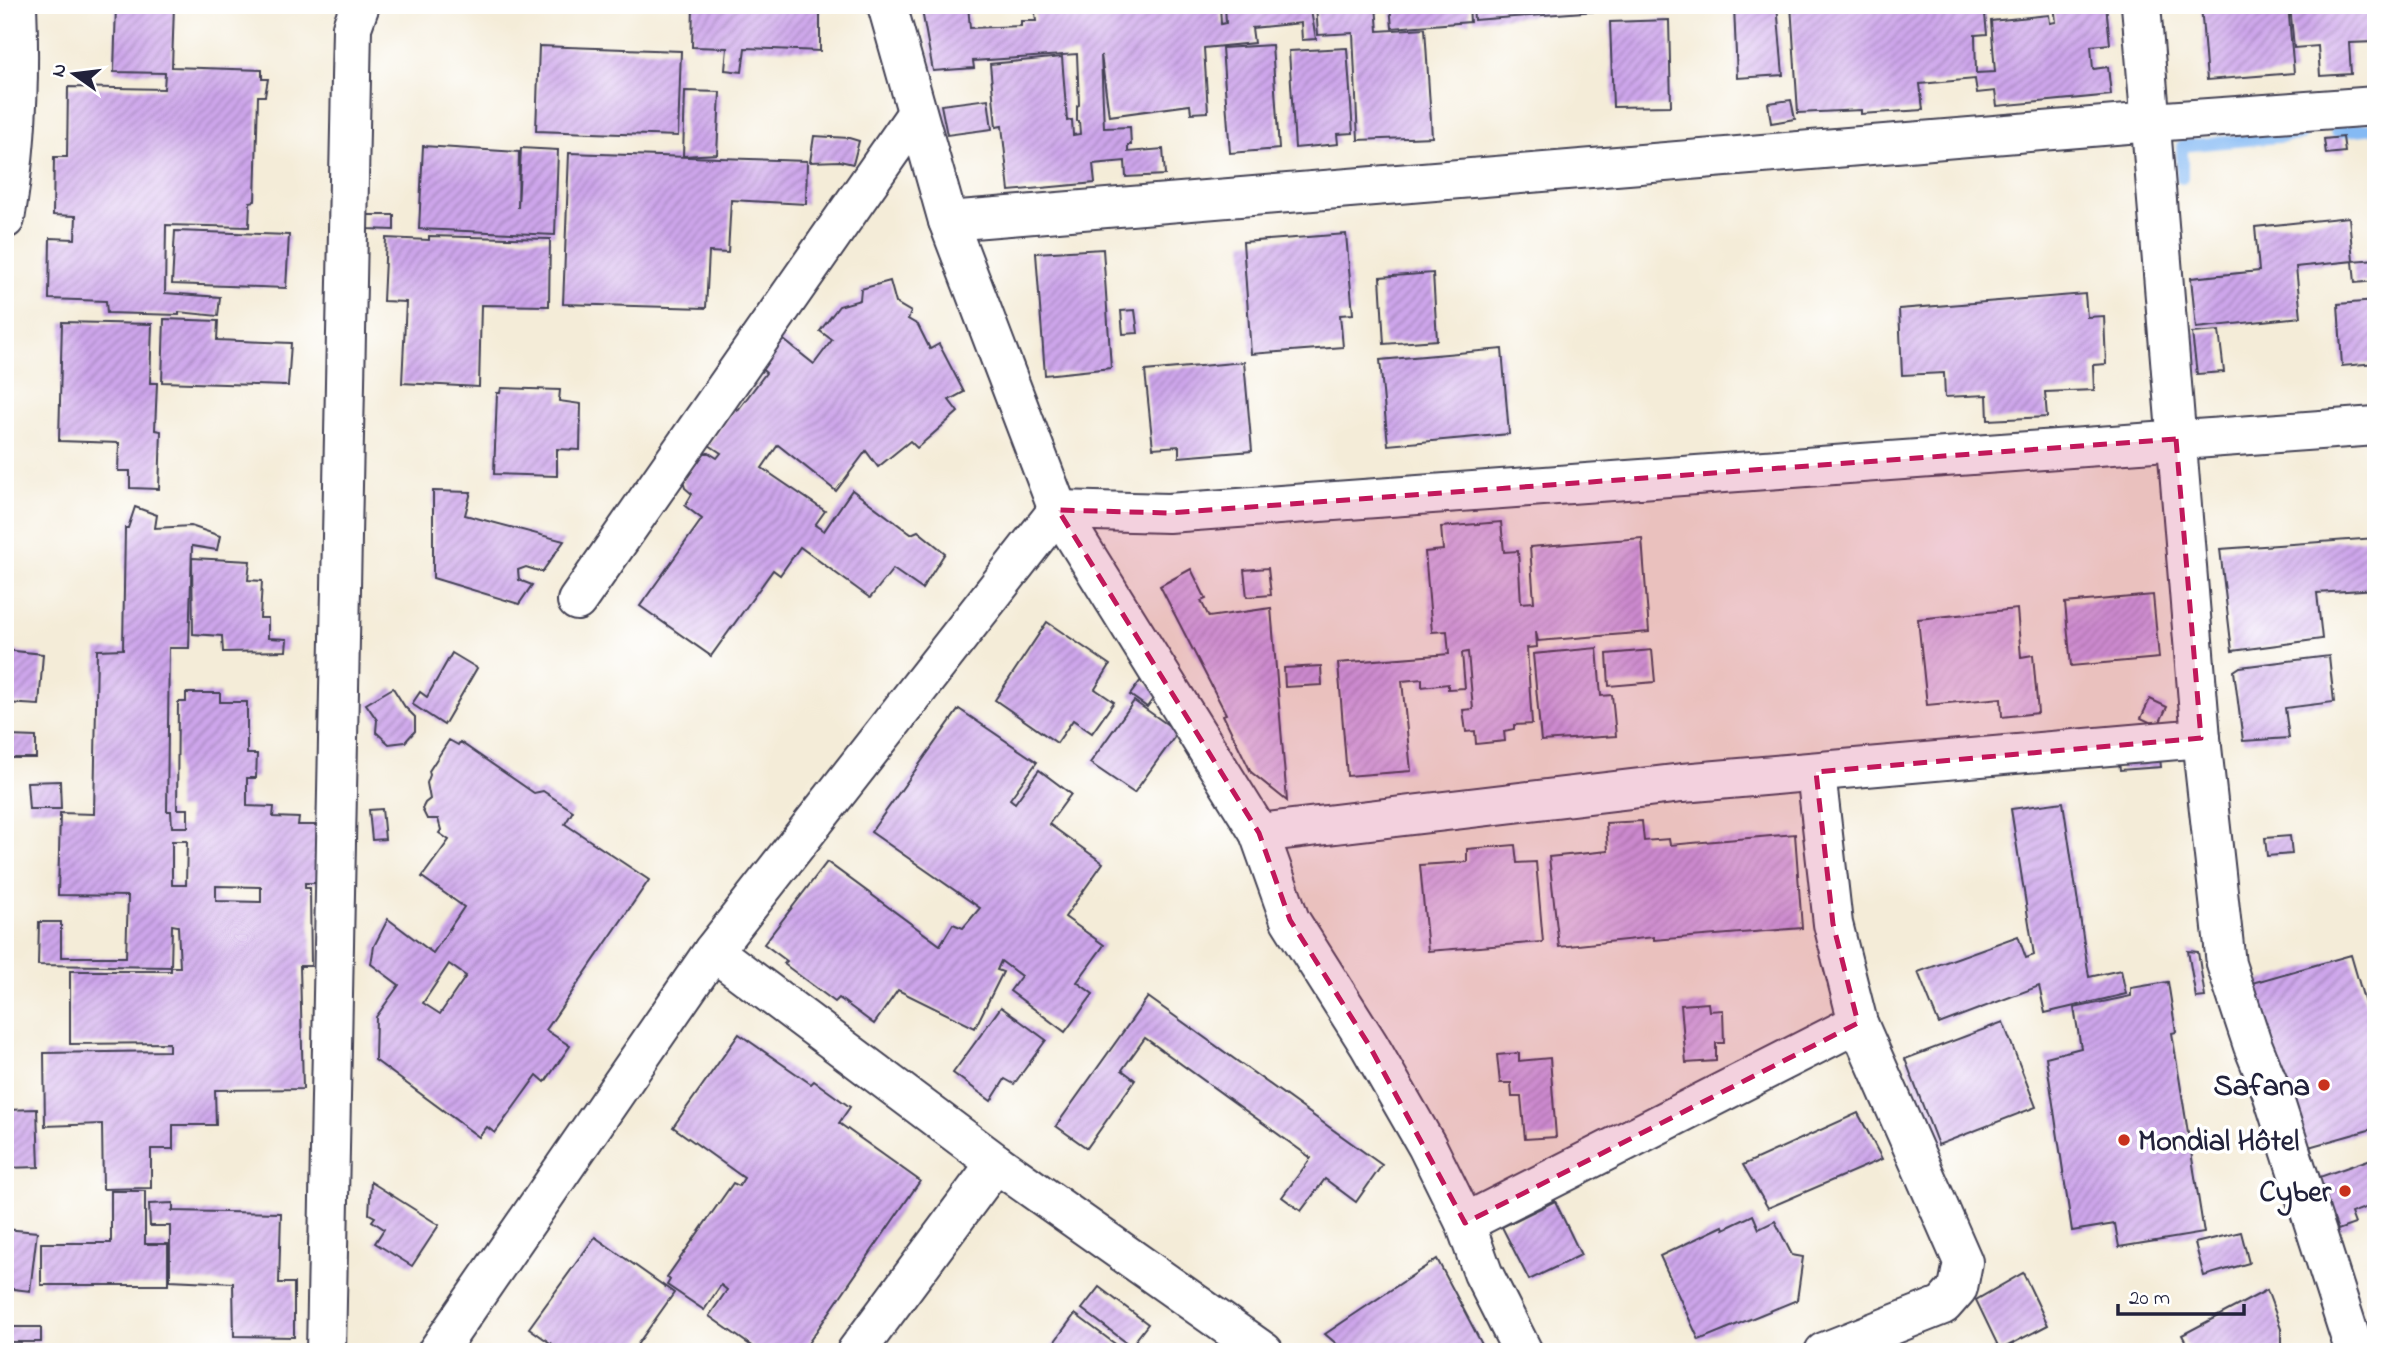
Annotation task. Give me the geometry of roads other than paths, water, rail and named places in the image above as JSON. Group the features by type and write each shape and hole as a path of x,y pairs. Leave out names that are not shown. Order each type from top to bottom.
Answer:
{"street":[{"path":"5,219 10,193 20,61 16,5"},
{"path":"326,1352 352,27 360,5"},
{"path":"887,5 948,221 1058,510 1259,833 1290,920 1369,1045 1427,1146 1465,1223 1483,1273 1523,1352"},
{"path":"2141,5 2201,738 2226,964 2253,1046 2272,1093 2355,1352"},
{"path":"948,221 2152,121 2376,106"},
{"path":"577,601 917,113"},
{"path":"1058,510 1168,513 2376,426"},
{"path":"437,1352 713,951 1058,510"},
{"path":"1259,833 1682,783 2201,738"},
{"path":"1815,772 1833,924 1858,1023 1963,1262 1958,1288 1943,1305 1824,1352"},
{"path":"713,951 996,1163 1256,1349"},
{"path":"1465,1223 1858,1023"},
{"path":"856,1352 996,1163"}],"waterway":[{"path":"2336,132 2376,128"},
{"path":"2182,178 2182,146 2300,135"}],"place":[{"name":"Safana","path":"2324,1085"},
{"name":"Mondial Hôtel","path":"2124,1140"},
{"name":"Cyber","path":"2345,1191"}]}
